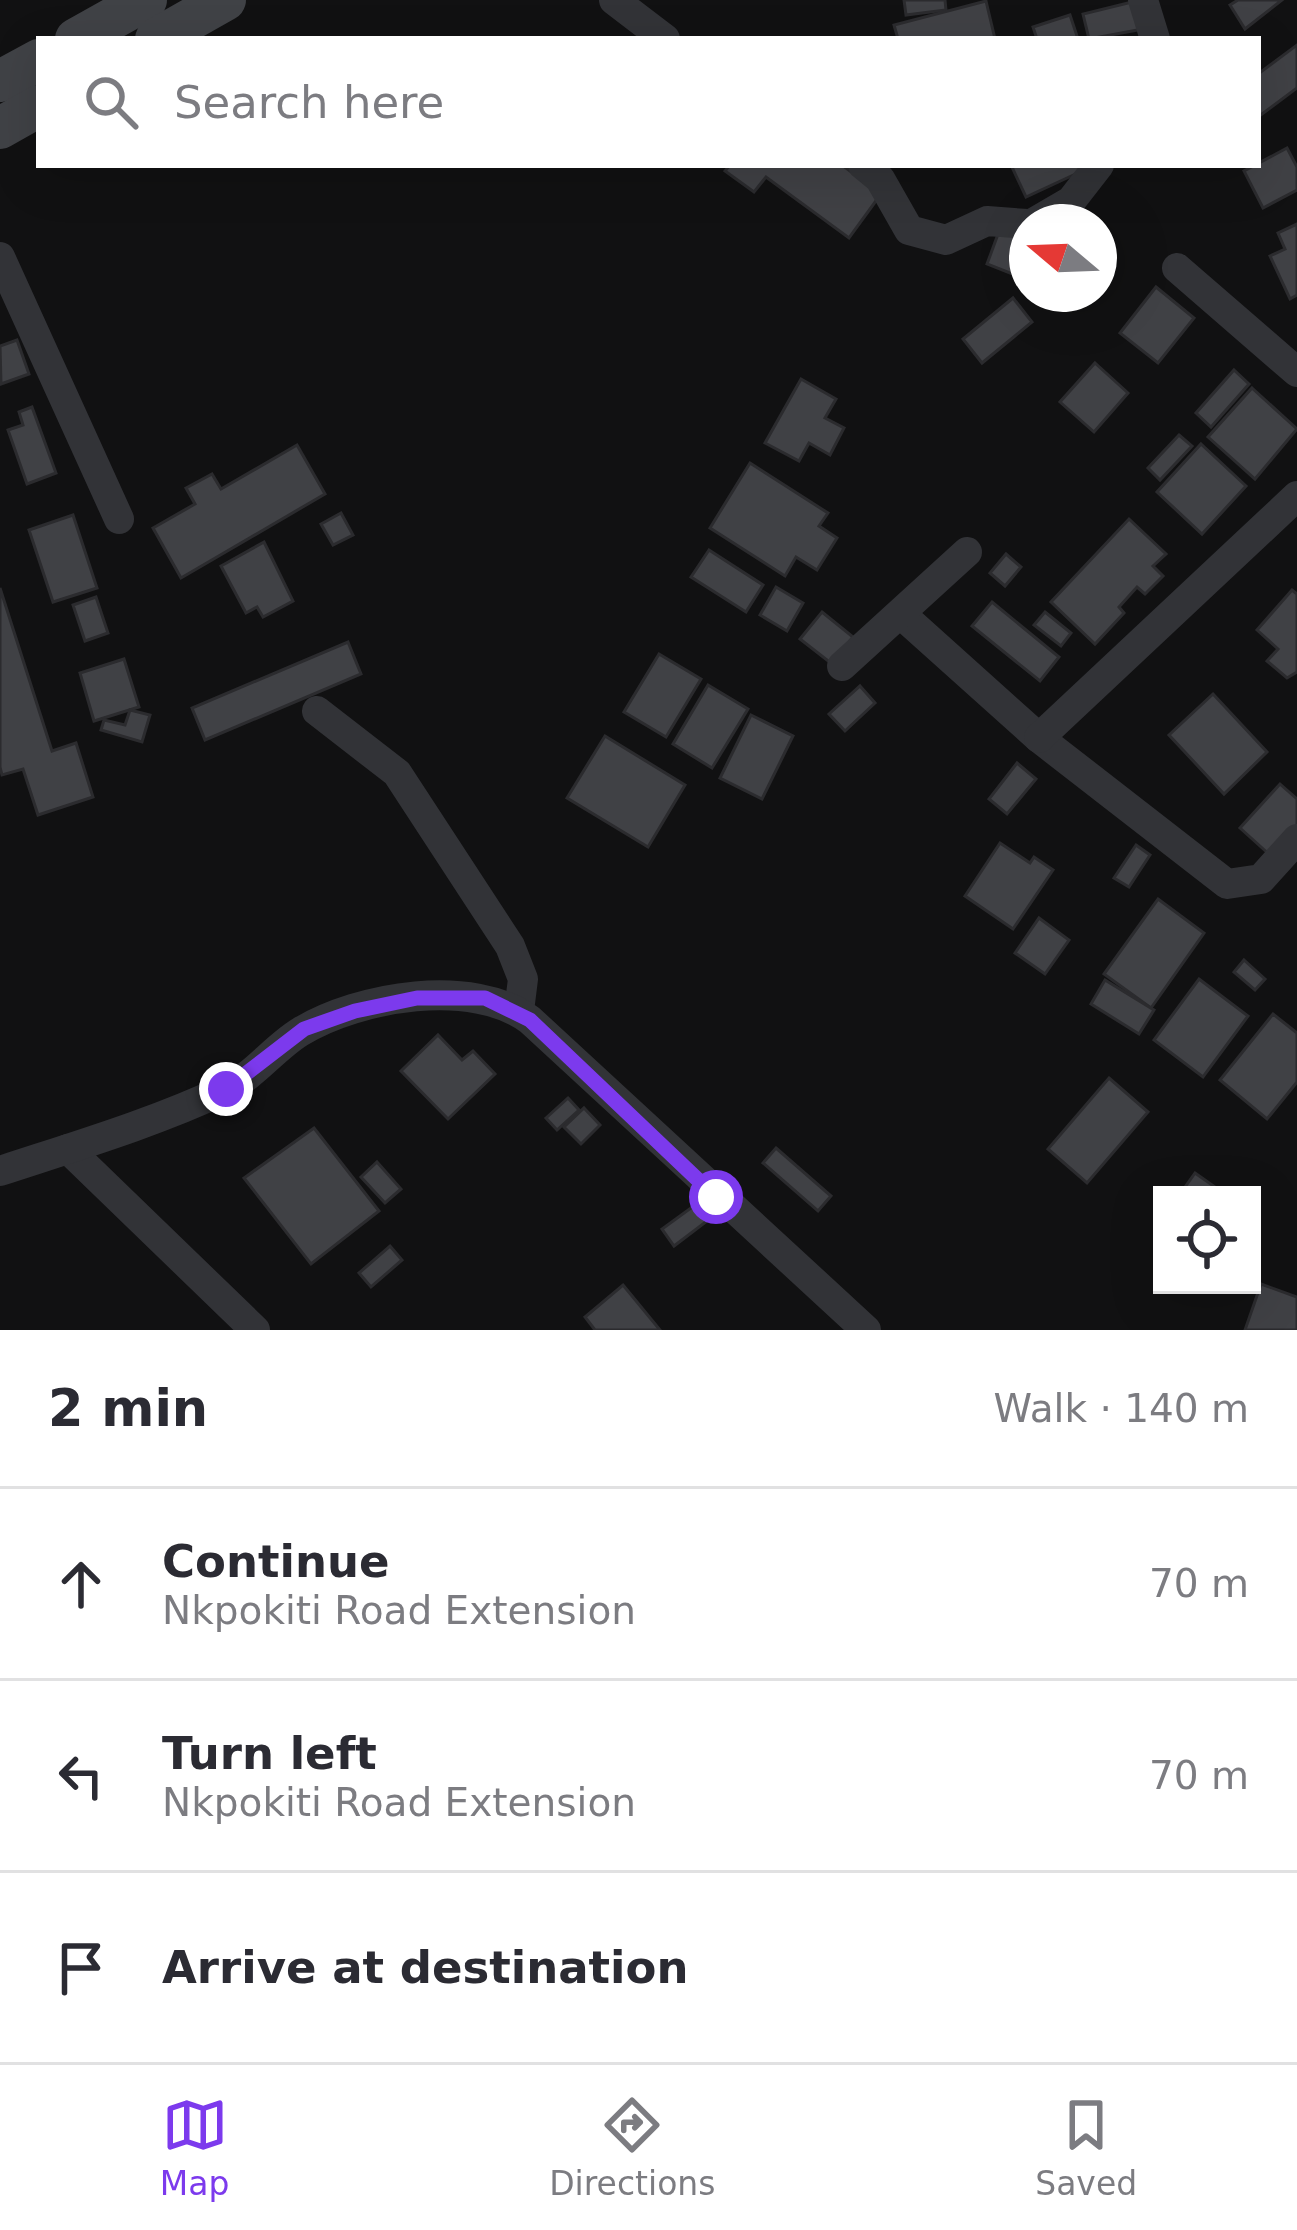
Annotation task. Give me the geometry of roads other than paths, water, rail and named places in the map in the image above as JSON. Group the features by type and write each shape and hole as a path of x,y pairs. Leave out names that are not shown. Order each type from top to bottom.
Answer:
{"main road":[{"path":"81,36 146,0"},
{"path":"161,36 225,0"},
{"path":"0,81 36,62"},
{"path":"0,128 36,108"}],"street":[{"path":"614,0 661,36"},
{"path":"1143,0 1154,36"},
{"path":"867,168 880,179 909,230 946,240 987,221 1009,222"},
{"path":"1066,204 1098,168"},
{"path":"0,256 119,519"},
{"path":"1177,268 1297,372"},
{"path":"1039,738 1297,496"},
{"path":"842,666 967,552"},
{"path":"902,615 1039,738 1227,884 1261,879 1297,839"},
{"path":"317,711 397,773 510,946 523,979 518,1011"},
{"path":"0,1171 226,1089 304,1029 355,1011 417,998 485,998 518,1011 866,1330"},
{"path":"68,1149 255,1330"}]}
